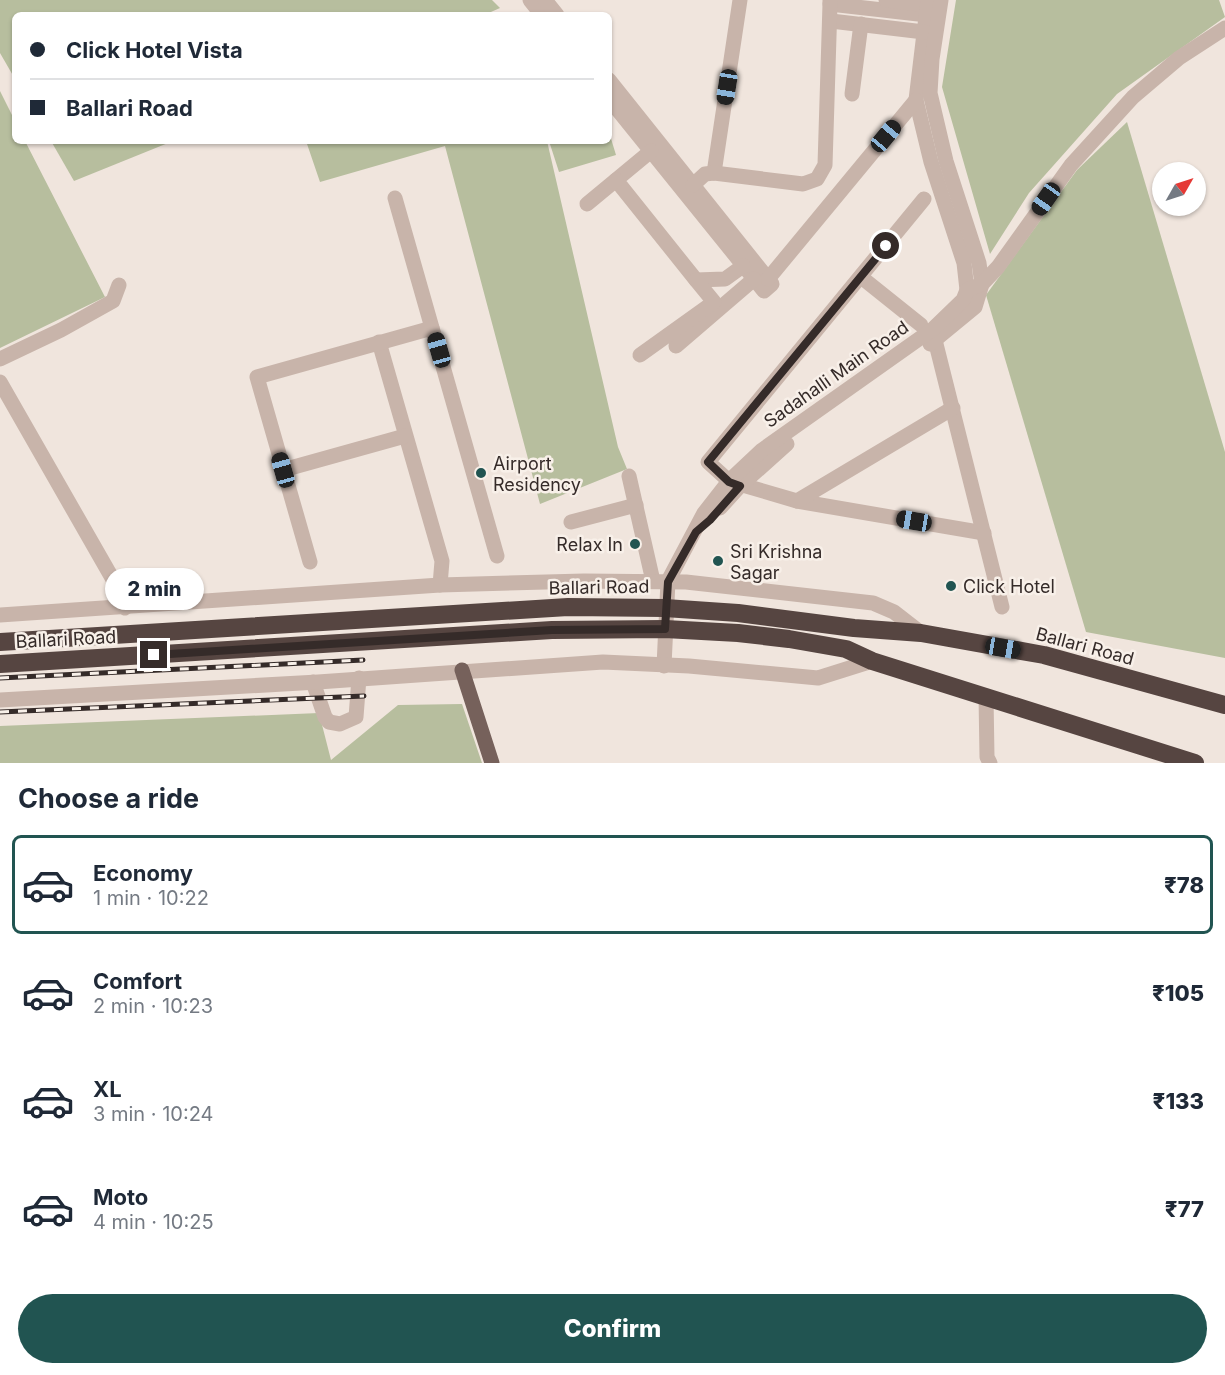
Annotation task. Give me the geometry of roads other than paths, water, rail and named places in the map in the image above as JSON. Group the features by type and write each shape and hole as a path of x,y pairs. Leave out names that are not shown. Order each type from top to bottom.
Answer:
{"highway":[{"name":"Ballari Road","path":"0,642 568,607 665,608 738,613 854,628 921,633 1044,655 1225,705"},
{"name":"Ballari Road","path":"0,664 552,630 665,629 738,633 846,649 872,661 1194,763"}],"main road":[{"path":"462,670 492,763"}],"street":[{"path":"530,0 540,12"},
{"path":"545,0 555,12"},
{"path":"714,173 740,0"},
{"path":"886,0 929,19"},
{"path":"693,185 705,174 714,173 803,184 817,179 825,165 831,9"},
{"path":"831,9 929,19"},
{"path":"831,9 861,24 929,19"},
{"path":"929,19 916,100 931,162 964,263 967,290"},
{"path":"929,19 930,93 946,161 979,263 982,284"},
{"path":"852,94 861,24"},
{"name":"Sadahalli Main Road","path":"895,364 963,300 967,290 982,284 998,267 1071,165 1133,97 1179,58 1225,28"},
{"path":"612,84 693,185 764,283"},
{"path":"640,355 717,305 764,283 916,100"},
{"path":"612,103 743,266 764,283"},
{"path":"587,204 651,151"},
{"path":"616,180 717,305"},
{"path":"395,198 497,556"},
{"path":"924,199 708,462 734,484 797,501 984,533"},
{"path":"696,280 725,279 743,266"},
{"path":"861,277 921,325"},
{"name":"Sadahalli Main Road","path":"660,581 696,532 710,520 734,484 895,364 935,340 975,307 982,284"},
{"path":"0,359 62,330 113,301 119,285"},
{"path":"676,346 717,305"},
{"path":"310,562 257,377 432,327"},
{"path":"935,340 1002,606"},
{"path":"379,342 442,561 440,585"},
{"path":"0,382 115,583 125,608"},
{"path":"0,404 37,448"},
{"path":"797,501 953,408"},
{"path":"283,470 405,436"},
{"path":"629,476 660,581 665,608 664,666"},
{"path":"571,522 636,505"},
{"path":"0,615 440,585 584,580 660,581 743,587 873,603 894,612 921,633"},
{"path":"0,700 603,662 689,666 818,678 872,661"},
{"path":"313,682 325,717 329,722 340,724 356,717 359,678"},
{"path":"986,696 987,757 990,763"}],"railway":[{"path":"0,678 363,660"},
{"path":"0,712 364,696"}],"place":[{"name":"Airport Residency","path":"481,473"},
{"name":"Relax In","path":"635,544"},
{"name":"Sri Krishna Sagar","path":"718,561"},
{"name":"Click Hotel","path":"951,586"}]}
